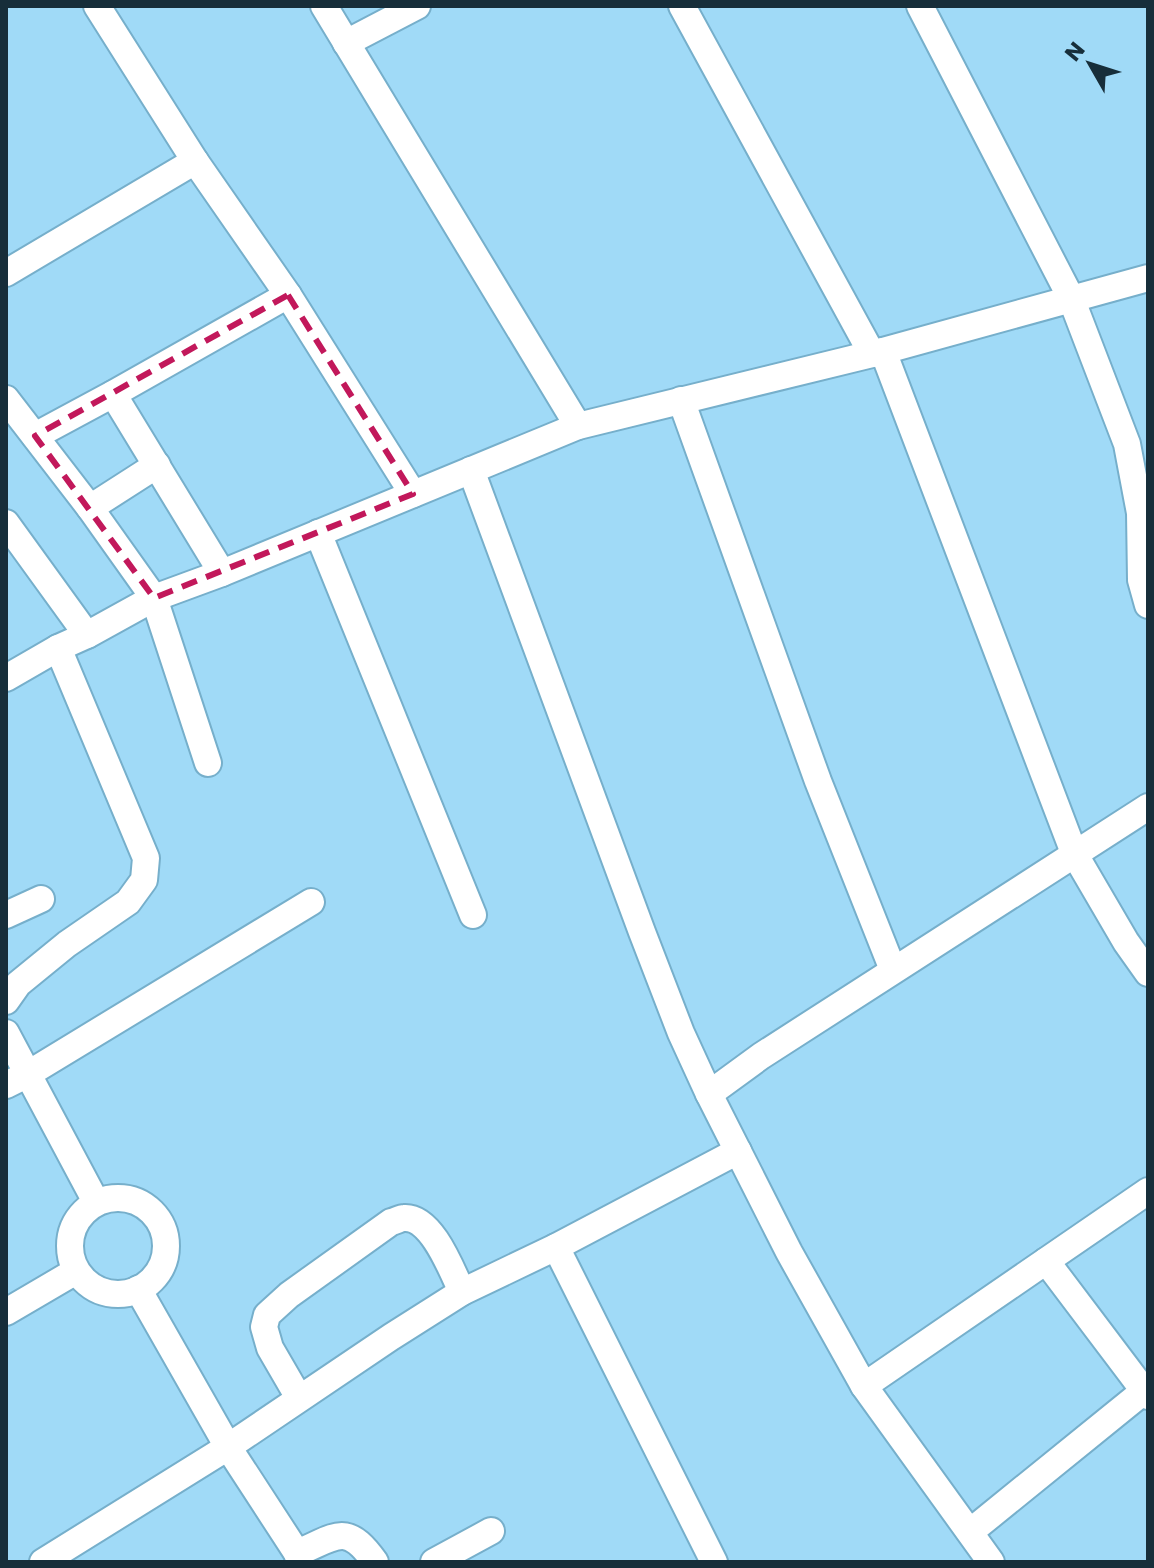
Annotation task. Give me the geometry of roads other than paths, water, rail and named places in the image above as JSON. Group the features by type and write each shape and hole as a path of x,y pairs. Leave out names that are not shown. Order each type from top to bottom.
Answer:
{"street":[{"path":"97,6 195,161 288,295 413,494"},
{"path":"324,6 578,426"},
{"path":"346,43 417,6"},
{"path":"920,6 1071,298 1127,444 1140,513 1141,580 1148,605"},
{"path":"686,8 877,352 1074,853 1126,942 1148,973"},
{"path":"6,273 195,161"},
{"path":"9,671 87,635 154,598 578,426 877,352 1148,278"},
{"path":"35,436 288,295"},
{"path":"113,394 222,573"},
{"path":"6,399 154,598 208,763"},
{"path":"681,400 818,781 893,970"},
{"path":"90,508 157,465"},
{"path":"471,470 653,961 709,1094 789,1252 864,1386 991,1562"},
{"path":"6,523 87,635"},
{"path":"318,533 473,915"},
{"path":"6,1001 18,984 128,902 144,880 146,858 58,648"},
{"path":"709,1094 761,1056 1148,807"},
{"path":"6,915 41,899"},
{"path":"17,1079 311,902"},
{"path":"6,1033 17,1079 96,1202"},
{"path":"43,1562 228,1447 462,1292 556,1247 738,1151"},
{"path":"864,1386 1148,1191"},
{"path":"125,1197 140,1202 152,1211 161,1224 166,1238 165,1254 151,1281 138,1289 127,1293 104,1292 83,1280 76,1271 70,1256 69,1240 83,1212 96,1202 125,1197"},
{"path":"299,1398 270,1348 264,1327 267,1315 289,1295 391,1222 405,1218 419,1222 434,1236 462,1292"},
{"path":"556,1247 714,1562"},
{"path":"970,1532 1146,1393 1046,1261"},
{"path":"6,1312 76,1271"},
{"path":"138,1289 228,1447 299,1558 339,1535 350,1536 362,1544 375,1562"},
{"path":"434,1562 491,1531"}]}
